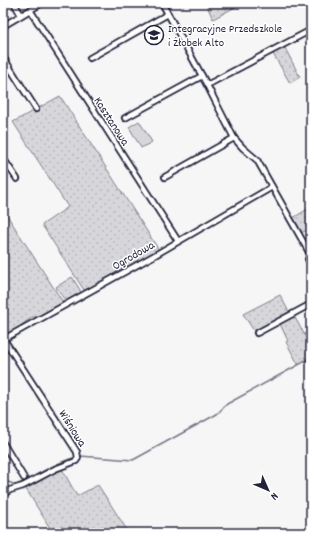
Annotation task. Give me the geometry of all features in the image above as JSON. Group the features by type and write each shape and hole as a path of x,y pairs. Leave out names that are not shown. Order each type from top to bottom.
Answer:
{"street":[{"path":"14,3 21,15"},
{"path":"3,26 42,3"},
{"path":"162,3 234,138 257,160 311,254 308,259 311,264"},
{"name":"Kasztanowa","path":"30,10 178,241"},
{"path":"90,58 168,14"},
{"path":"207,85 311,30"},
{"path":"3,57 36,109"},
{"path":"125,118 202,76"},
{"path":"165,178 234,138"},
{"path":"3,158 16,179"},
{"name":"Ogrodowa","path":"3,339 272,187"},
{"path":"257,333 311,304"},
{"name":"Wiśniowa","path":"3,339 77,452 78,458 76,461 55,469 23,486 3,494"},
{"path":"3,444 24,478"}],"shaded area":[{"path":"212,3 243,3 213,19 207,6"},
{"path":"284,46 300,77 290,83 272,52"},
{"path":"60,96 159,250 87,290 84,290 42,225 68,207 13,122"},
{"path":"139,121 152,142 141,148 129,127"},
{"path":"311,207 311,228 301,233 293,218"},
{"path":"3,209 64,304 41,317 32,317 6,337 3,331 3,260 5,258 3,255"},
{"path":"72,277 81,294 66,302 56,287"},
{"path":"280,295 289,312 254,331 243,314"},
{"path":"294,316 311,346 311,356 298,364 286,342 288,341 280,324"},
{"path":"62,469 77,496 98,485 129,533 53,533 26,489"}],"waterway":[{"path":"80,456 133,460 217,414 227,404 311,358"},
{"path":"3,480 16,485 53,466 76,457"}],"place":[{"name":"Integracyjne Przedszkole i Żłobek Alto","path":"154,35"}]}
